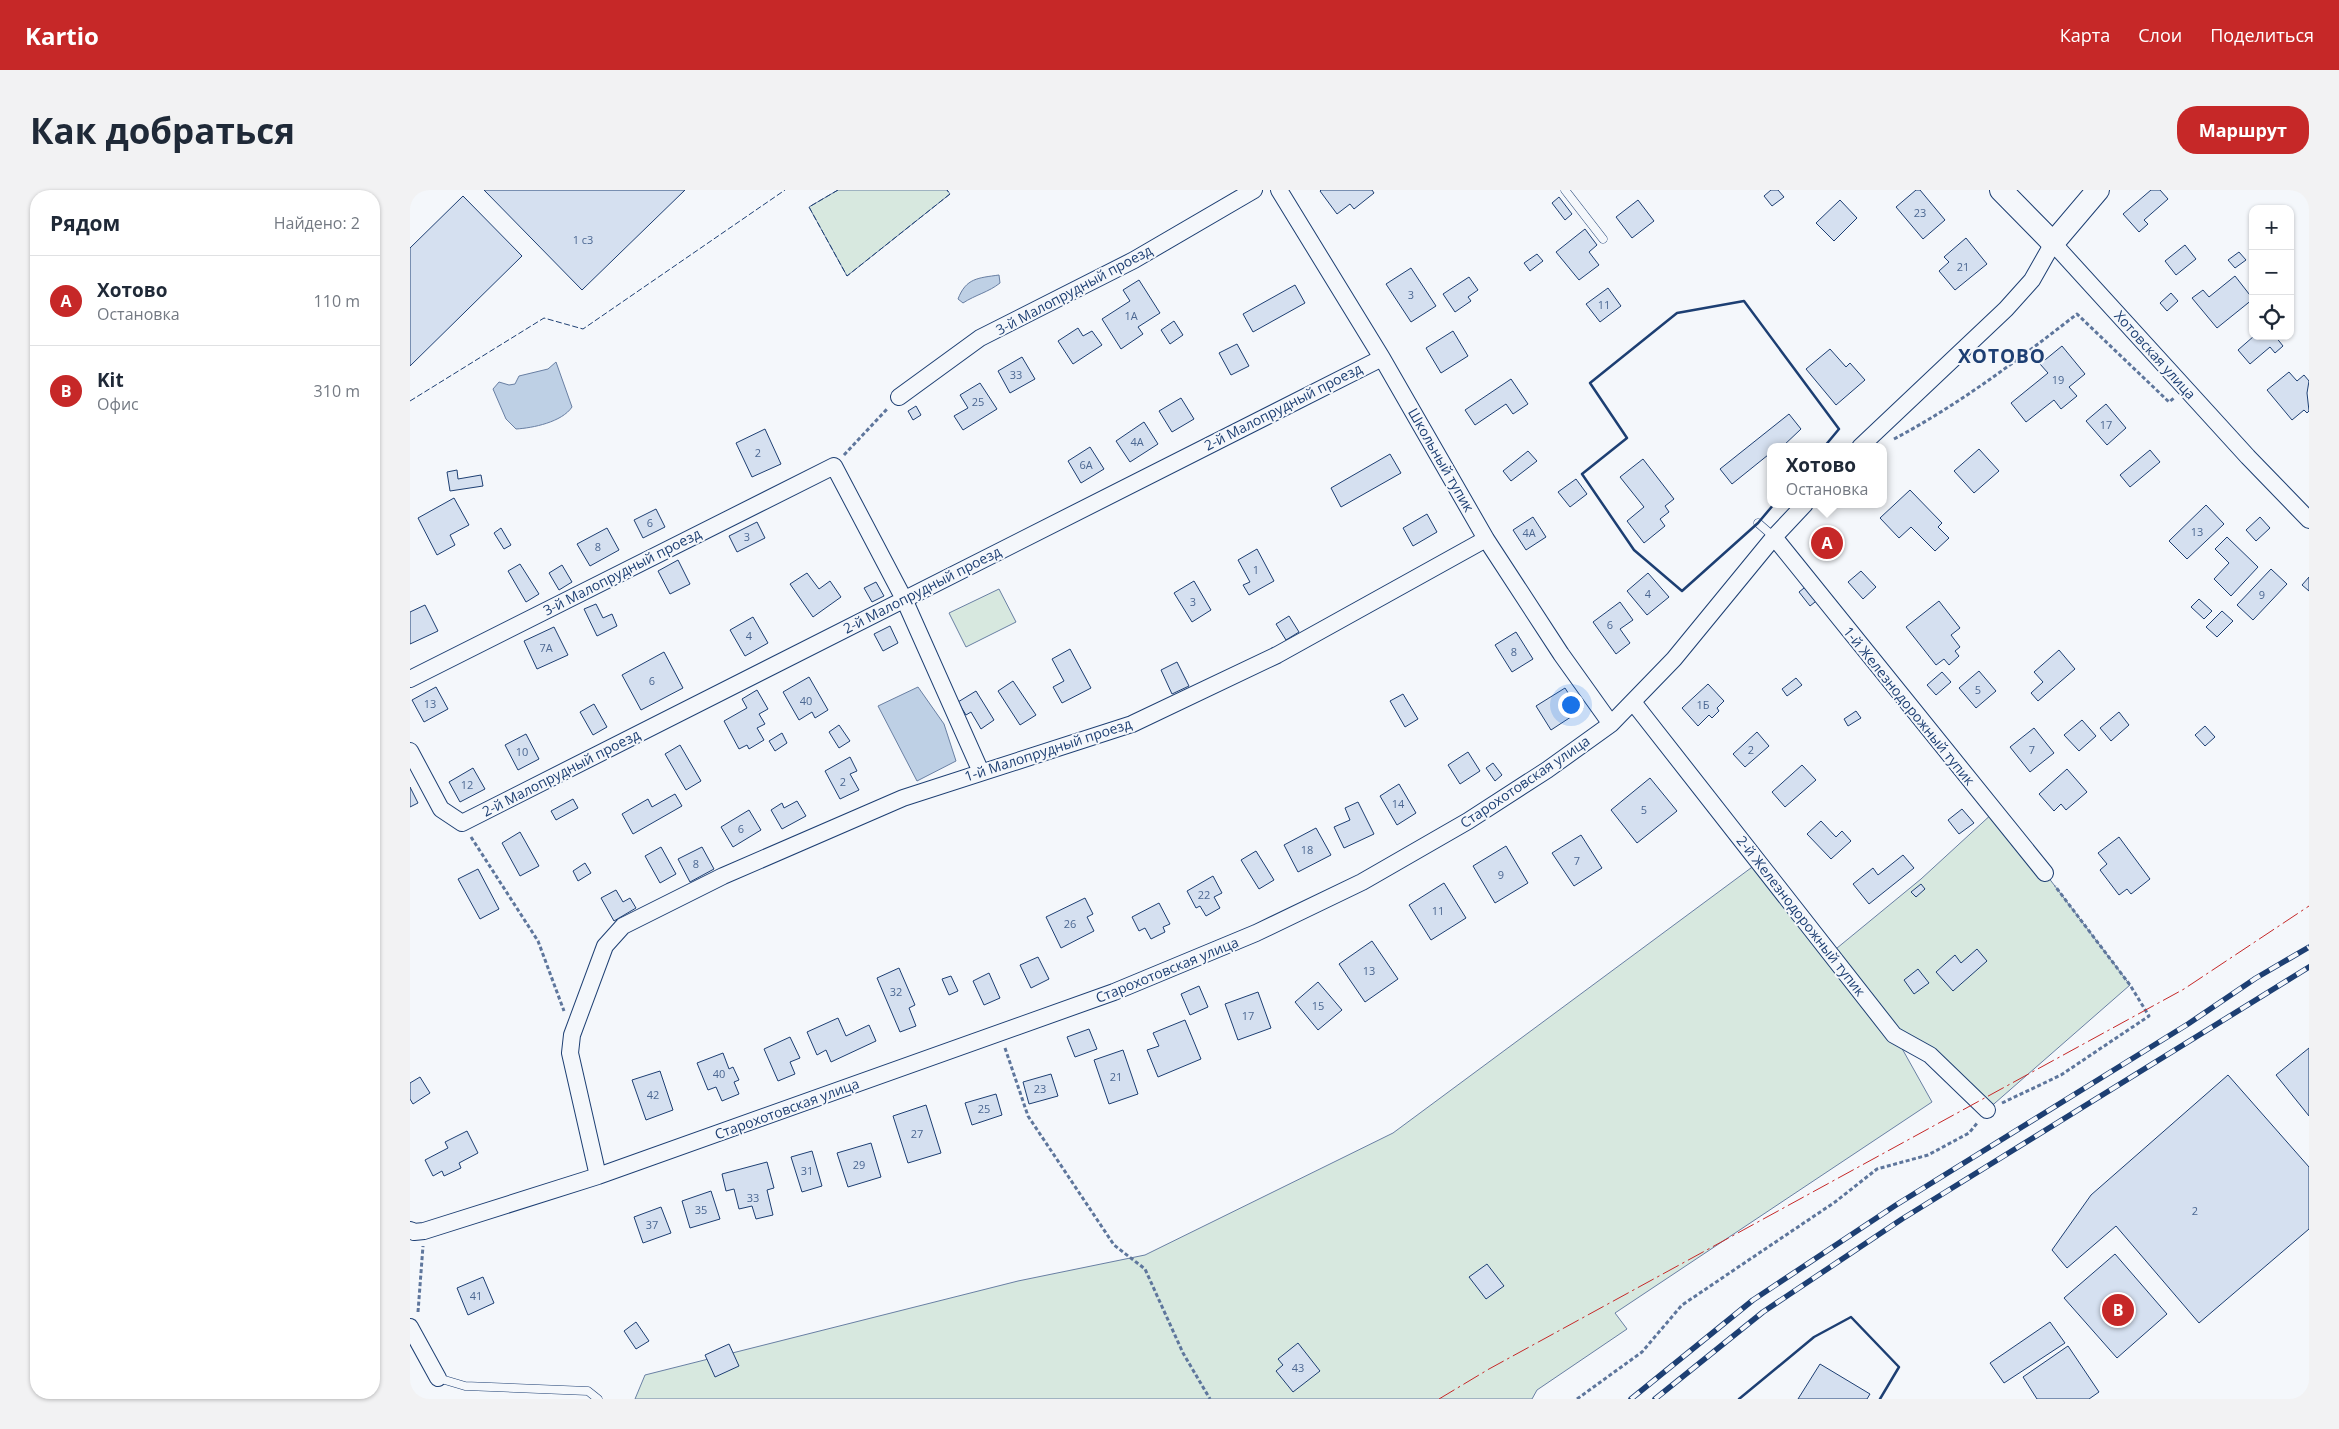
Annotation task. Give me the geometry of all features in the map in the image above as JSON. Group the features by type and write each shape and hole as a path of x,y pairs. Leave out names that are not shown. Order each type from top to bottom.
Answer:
{"street":[{"name":"3-й Малопрудный проезд","path":"899,397 980,338 1134,260 1254,190"},
{"name":"Школьный тупик","path":"1279,190 1382,358 1486,539 1561,654 1611,724"},
{"name":"Хотовская улица","path":"2001,190 2053,243 2309,520"},
{"path":"1864,443 2006,309 2032,280 2053,243 2098,190"},
{"name":"2-й Малопрудный проезд","path":"462,823 1382,358"},
{"name":"3-й Малопрудный проезд","path":"410,679 834,466"},
{"path":"834,466 904,599 981,772"},
{"name":"Старохотовская улица","path":"417,1230 598,1176 1114,992 1248,937 1362,882 1468,821 1547,770 1611,724 1674,658 1774,537 1801,508"},
{"name":"1-й Железнодорожный тупик","path":"1774,537 2045,873"},
{"name":"1-й Малопрудный проезд","path":"572,1036 605,946 624,926 723,876 904,798 1132,724 1277,655 1486,539"},
{"name":"2-й Железнодорожный тупик","path":"1633,702 1894,1035 1930,1055 1987,1110"},
{"path":"410,751 441,809 462,823"},
{"path":"572,1036 570,1053 598,1176"},
{"path":"413,1333 438,1378"}],"lane":[{"path":"1565,190 1602,239"},
{"path":"1758,523 1774,537"},
{"path":"438,1378 465,1386 588,1390 598,1399"}],"path":[{"path":"1889,442 1923,424 2008,367 2078,314 2169,402 2186,389"},
{"path":"834,466 899,397"},
{"path":"462,823 538,942 572,1036"},
{"path":"1577,1399 1642,1352 1682,1305 1835,1202 1877,1169 1928,1155 1969,1133 1987,1110 2061,1075 2149,1016 2130,985 2045,873"},
{"path":"1001,1033 1028,1116 1114,1245 1145,1269 1183,1353 1210,1399"},
{"path":"413,1333 417,1230"}],"shaded area":[{"path":"838,190 947,190 950,194 847,276 809,207"},
{"path":"999,589 1016,622 966,647 949,613"},
{"path":"1994,812 2045,873 2130,985 1987,1110 1895,1036 1932,1102 1615,1313 1627,1329 1537,1390 1532,1399 635,1399 645,1375 1018,1281 1145,1255 1393,1133 1759,862 1831,953 1921,879"}],"water":[{"path":"999,275 1000,283 991,289 963,303 958,299 965,287 974,280"},
{"path":"556,362 572,407 561,417 539,426 516,429 506,419 493,389 499,382 509,385 515,384 519,376 548,369"},
{"path":"918,687 944,724 956,761 917,781 878,706"}],"building":[{"path":"484,190 685,190 582,290"},
{"path":"1321,190 1372,190 1374,193 1354,209 1350,204 1337,214"},
{"path":"1771,190 1778,190 1784,197 1772,206 1764,196"},
{"path":"1916,190 1920,190 1945,220 1923,239 1896,207"},
{"path":"2151,190 2160,190 2168,199 2144,220 2148,224 2139,232 2123,214"},
{"path":"463,196 522,256 410,366 410,248"},
{"path":"1559,197 1572,214 1565,220 1552,203"},
{"path":"1638,200 1654,221 1632,238 1616,217"},
{"path":"1840,200 1857,218 1834,241 1816,223"},
{"path":"1585,229 1597,245 1589,252 1599,265 1579,280 1556,252"},
{"path":"1966,238 1987,264 1955,290 1939,271 1949,262 1944,257"},
{"path":"2185,245 2196,259 2176,275 2165,261"},
{"path":"2239,252 2246,260 2235,268 2228,260"},
{"path":"1537,254 1543,261 1530,271 1524,263"},
{"path":"1411,268 1436,306 1411,322 1386,284"},
{"path":"2235,276 2249,294 2249,302 2217,328 2192,298 2203,290 2209,297"},
{"path":"1469,277 1478,290 1468,297 1471,301 1455,312 1443,294"},
{"path":"1139,280 1160,313 1138,327 1143,334 1121,349 1102,319 1130,301 1123,290"},
{"path":"1295,285 1305,303 1253,332 1243,314"},
{"path":"1608,288 1621,306 1600,322 1586,304"},
{"path":"2171,293 2178,301 2167,311 2160,303"},
{"path":"1174,321 1183,335 1170,344 1161,330"},
{"path":"1078,328 1083,336 1092,331 1102,345 1073,364 1058,341"},
{"path":"1453,331 1468,356 1441,373 1426,348"},
{"path":"2249,340 2278,340 2283,346 2275,353 2270,347 2250,364 2238,350"},
{"path":"1237,344 1249,366 1231,375 1219,353"},
{"path":"2062,346 2085,374 2069,387 2077,396 2061,409 2054,400 2026,422 2011,403 2048,373 2040,364"},
{"path":"1830,349 1846,367 1850,363 1865,380 1836,405 1806,369"},
{"path":"1022,357 1035,379 1010,393 998,371"},
{"path":"2289,372 2297,381 2304,375 2309,381 2307,393 2309,411 2307,413 2304,410 2292,420 2267,390"},
{"path":"1511,379 1528,404 1513,414 1506,404 1475,425 1465,410"},
{"path":"980,383 997,409 963,430 954,416 968,408 960,395"},
{"path":"1181,398 1194,419 1172,432 1159,411"},
{"path":"2106,404 2126,428 2107,445 2086,421"},
{"path":"916,406 921,415 913,420 908,411"},
{"path":"1789,414 1801,429 1786,443 1767,443 1767,456 1732,484 1720,469"},
{"path":"1144,422 1158,444 1130,462 1116,441"},
{"path":"765,429 781,464 752,477 736,443"},
{"path":"1090,447 1104,469 1081,483 1068,461"},
{"path":"1979,449 1999,471 1974,493 1954,471"},
{"path":"2150,450 2160,462 2130,487 2120,475"},
{"path":"1528,451 1537,461 1511,481 1503,471"},
{"path":"1390,454 1401,473 1341,507 1331,488"},
{"path":"1643,459 1674,499 1665,506 1669,512 1660,519 1665,526 1644,543 1627,521 1644,507 1620,477"},
{"path":"457,470 458,479 481,475 483,486 450,491 447,472"},
{"path":"1576,479 1587,494 1570,507 1558,492"},
{"path":"1910,490 1942,523 1938,527 1949,538 1935,551 1911,527 1899,538 1880,518"},
{"path":"454,498 469,525 450,535 455,545 437,555 418,518"},
{"path":"2206,505 2224,524 2187,559 2169,541"},
{"path":"656,509 665,527 643,538 634,520"},
{"path":"1427,514 1437,532 1413,546 1403,528"},
{"path":"1533,517 1546,537 1526,550 1513,530"},
{"path":"2260,517 2270,528 2256,541 2246,530"},
{"path":"757,522 765,538 737,552 729,536"},
{"path":"501,528 511,545 504,549 494,533"},
{"path":"607,528 619,550 590,566 577,544"},
{"path":"2227,537 2258,567 2231,596 2214,579 2229,563 2215,549"},
{"path":"1257,549 1274,581 1249,595 1243,585 1250,582 1238,560"},
{"path":"678,560 690,584 670,594 658,571"},
{"path":"520,564 539,594 526,602 508,571"},
{"path":"562,565 572,582 559,590 549,573"},
{"path":"2271,569 2287,584 2253,620 2237,605"},
{"path":"1861,571 1876,587 1863,599 1848,582"},
{"path":"807,573 819,589 830,581 841,597 813,617 790,584"},
{"path":"1648,573 1669,597 1647,615 1627,591"},
{"path":"2309,577 2309,591 2302,585"},
{"path":"1194,581 1211,610 1192,622 1174,593"},
{"path":"876,582 884,596 872,602 864,588"},
{"path":"1809,584 1820,598 1810,606 1799,592"},
{"path":"2199,599 2212,611 2204,619 2191,607"},
{"path":"1939,601 1960,628 1951,635 1960,647 1955,651 1959,656 1949,665 1944,659 1936,665 1906,627"},
{"path":"1620,602 1633,620 1620,629 1630,643 1616,654 1593,622"},
{"path":"596,604 603,618 612,614 617,626 597,636 584,609"},
{"path":"425,605 438,631 410,644 410,612"},
{"path":"2222,611 2233,621 2217,637 2206,627"},
{"path":"1289,616 1299,632 1286,640 1276,624"},
{"path":"753,617 768,643 745,656 730,630"},
{"path":"890,626 898,643 883,651 874,634"},
{"path":"554,627 568,655 537,669 524,641"},
{"path":"1516,632 1533,659 1512,672 1495,645"},
{"path":"1070,649 1091,688 1062,703 1053,687 1064,681 1052,659"},
{"path":"2059,650 2075,669 2038,701 2031,693 2043,682 2034,672"},
{"path":"664,652 683,688 641,710 622,675"},
{"path":"1177,662 1189,686 1172,694 1161,670"},
{"path":"1979,671 1996,691 1976,708 1959,688"},
{"path":"1942,672 1951,682 1936,695 1927,685"},
{"path":"809,677 828,710 815,718 812,712 799,720 783,692"},
{"path":"1796,678 1802,685 1787,696 1782,689"},
{"path":"1013,681 1036,715 1020,725 998,691"},
{"path":"1708,684 1724,701 1717,708 1719,711 1712,718 1709,715 1698,726 1682,708"},
{"path":"436,687 448,709 424,722 412,700"},
{"path":"1565,688 1572,699 1576,697 1583,709 1551,730 1536,706"},
{"path":"757,690 768,709 759,714 765,724 757,728 764,740 749,749 747,745 739,749 724,721 747,708 742,699"},
{"path":"976,691 994,720 981,729 971,712 966,715 958,702"},
{"path":"1403,694 1418,719 1405,727 1390,701"},
{"path":"594,704 607,727 593,735 580,712"},
{"path":"1856,711 1861,718 1848,726 1844,719"},
{"path":"2119,712 2129,725 2111,741 2100,728"},
{"path":"2082,720 2096,736 2079,751 2064,735"},
{"path":"839,725 850,741 839,748 829,732"},
{"path":"2205,726 2215,737 2205,746 2195,735"},
{"path":"2034,728 2054,753 2030,772 2010,747"},
{"path":"1757,732 1769,746 1745,767 1733,754"},
{"path":"782,733 787,743 775,751 769,741"},
{"path":"526,734 539,759 518,770 505,745"},
{"path":"680,745 701,781 686,790 665,754"},
{"path":"1468,752 1480,771 1460,784 1448,765"},
{"path":"850,757 857,771 850,774 859,790 840,799 825,771"},
{"path":"1493,763 1502,775 1495,781 1486,768"},
{"path":"1802,765 1816,780 1785,807 1772,792"},
{"path":"473,768 485,789 460,802 449,782"},
{"path":"2067,769 2087,792 2066,810 2061,804 2054,811 2039,794"},
{"path":"1650,778 1677,811 1637,843 1611,810"},
{"path":"1399,784 1416,813 1397,825 1380,796"},
{"path":"410,787 418,803 410,807"},
{"path":"675,794 682,806 633,834 622,814 648,799 652,807"},
{"path":"573,799 578,808 556,820 551,811"},
{"path":"797,801 806,816 782,829 771,810 782,803 784,808"},
{"path":"1358,802 1374,834 1344,848 1334,827 1350,820 1345,808"},
{"path":"1962,809 1974,823 1959,834 1948,820"},
{"path":"749,810 761,830 733,847 721,827"},
{"path":"1821,821 1836,837 1842,831 1851,841 1831,859 1807,834"},
{"path":"1316,828 1331,855 1298,872 1284,845"},
{"path":"520,832 539,866 520,876 502,843"},
{"path":"1581,835 1602,868 1574,886 1552,853"},
{"path":"2119,837 2150,879 2131,894 2127,889 2119,895 2100,870 2107,864 2098,853"},
{"path":"1506,846 1528,883 1495,903 1473,866"},
{"path":"661,847 676,874 660,883 645,856"},
{"path":"702,847 714,869 690,882 678,859"},
{"path":"1256,851 1274,880 1259,889 1241,860"},
{"path":"1903,855 1914,868 1869,904 1853,884 1873,868 1878,875"},
{"path":"585,863 591,873 578,881 573,871"},
{"path":"478,869 499,909 480,919 458,879"},
{"path":"1213,876 1222,893 1214,897 1220,908 1206,916 1200,906 1196,908 1187,891"},
{"path":"1444,883 1466,918 1431,940 1409,905"},
{"path":"1921,884 1925,889 1916,897 1911,892"},
{"path":"616,890 623,902 630,898 636,908 614,921 601,898"},
{"path":"1085,898 1093,914 1087,917 1094,931 1061,948 1046,917"},
{"path":"1159,903 1170,924 1163,927 1165,932 1151,939 1145,928 1139,931 1132,917"},
{"path":"1372,941 1398,979 1365,1002 1339,964"},
{"path":"1977,949 1987,961 1953,991 1936,972 1955,955 1961,963"},
{"path":"1038,957 1049,979 1031,988 1020,965"},
{"path":"899,968 915,1005 909,1008 916,1026 900,1032 877,978"},
{"path":"1918,969 1929,983 1914,994 1904,980"},
{"path":"989,973 1000,998 984,1005 973,981"},
{"path":"951,976 958,991 949,995 942,979"},
{"path":"1318,982 1342,1010 1318,1030 1295,1002"},
{"path":"1199,986 1208,1007 1190,1015 1181,994"},
{"path":"1258,992 1271,1028 1238,1040 1225,1004"},
{"path":"838,1018 846,1036 869,1025 876,1041 831,1062 826,1050 817,1055 807,1032"},
{"path":"1185,1020 1201,1059 1158,1077 1147,1050 1159,1046 1153,1033"},
{"path":"1089,1029 1097,1049 1075,1057 1067,1037"},
{"path":"790,1037 800,1058 790,1062 795,1074 778,1081 764,1049"},
{"path":"2309,1048 2309,1116 2276,1075"},
{"path":"1123,1050 1138,1094 1109,1104 1094,1060"},
{"path":"723,1053 729,1069 733,1067 739,1080 734,1082 739,1094 722,1101 716,1087 708,1090 697,1063"},
{"path":"660,1071 673,1110 646,1120 632,1080"},
{"path":"1051,1074 1058,1096 1029,1104 1023,1082"},
{"path":"2228,1075 2309,1167 2309,1229 2199,1323 2116,1226 2067,1268 2052,1250 2091,1195"},
{"path":"420,1077 430,1093 413,1104 410,1099 410,1083"},
{"path":"996,1094 1002,1115 972,1125 965,1103"},
{"path":"926,1105 941,1153 908,1163 893,1116"},
{"path":"467,1131 478,1153 459,1163 461,1168 444,1176 442,1171 433,1176 425,1160 448,1148 445,1142"},
{"path":"871,1143 881,1177 848,1187 837,1153"},
{"path":"812,1151 822,1186 802,1192 791,1157"},
{"path":"767,1162 774,1188 767,1190 773,1215 756,1219 752,1206 739,1209 734,1189 726,1191 722,1174"},
{"path":"711,1191 720,1219 690,1228 682,1201"},
{"path":"661,1207 671,1233 643,1243 634,1217"},
{"path":"2115,1254 2167,1314 2117,1358 2064,1298"},
{"path":"1487,1264 1504,1286 1486,1299 1469,1277"},
{"path":"483,1277 494,1303 468,1315 457,1288"},
{"path":"636,1322 649,1341 636,1349 624,1331"},
{"path":"2050,1322 2065,1343 2004,1383 1990,1363"},
{"path":"1298,1343 1320,1371 1293,1392 1276,1371 1283,1365 1278,1359"},
{"path":"729,1344 739,1366 715,1377 705,1355"},
{"path":"2068,1346 2099,1392 2089,1399 2037,1399 2023,1377"},
{"path":"1820,1364 1870,1394 1867,1399 1798,1399"}],"railway":[{"path":"1631,1399 1753,1300 1896,1205 2188,1024 2256,978 2309,947"},
{"path":"1655,1399 1763,1312 1902,1219 2309,967"}],"fence":[{"path":"410,401 544,318 583,329 785,190"},
{"path":"838,190 809,207 847,276 950,194 947,190"}],"wall":[{"path":"1771,508 1758,523 1682,591 1634,550 1582,474 1627,438 1590,383 1677,313 1744,301 1839,429 1827,443"},
{"path":"1739,1399 1814,1337 1851,1317 1899,1367 1880,1399"}],"power":[{"path":"1439,1399 1489,1369 2184,989 2309,906"}],"place":[{"name":"Хотово","path":"1827,543"},
{"name":"Kit","path":"2118,1310"}],"district":[{"name":"ХОТОВО","path":"2002,356"}]}
